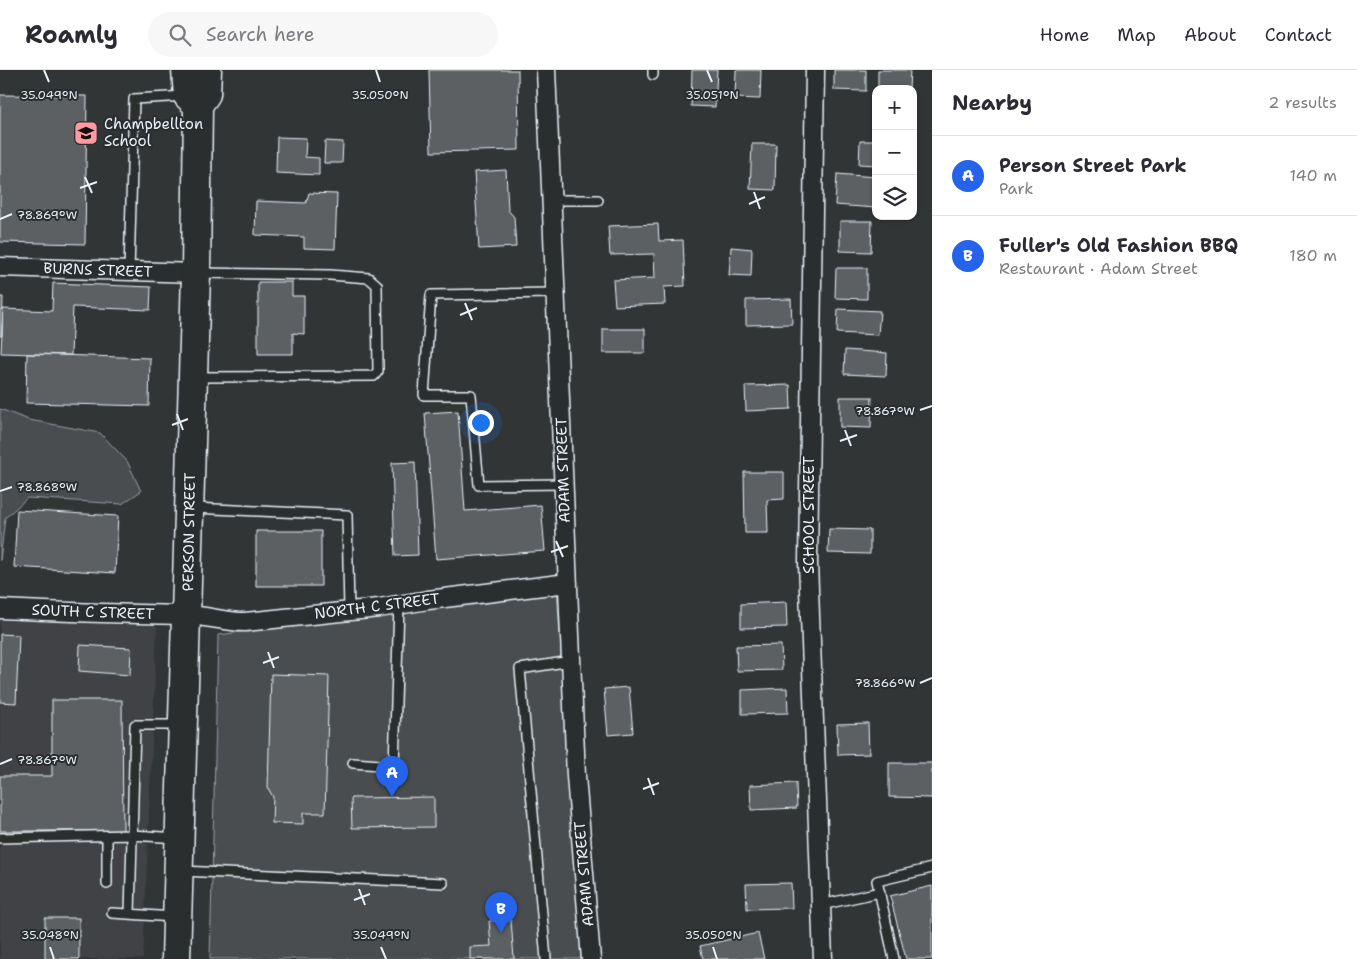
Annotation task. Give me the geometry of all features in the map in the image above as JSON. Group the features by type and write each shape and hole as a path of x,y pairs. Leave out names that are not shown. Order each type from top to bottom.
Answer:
{"main road":[{"name":"PERSON STREET","path":"176,959 196,273 190,90 206,94 207,70"}],"street":[{"name":"ADAM STREET","path":"546,70 576,776 591,959"},
{"name":"SCHOOL STREET","path":"815,70 808,564 823,959"},
{"name":"BURNS STREET","path":"0,267 196,273"},
{"name":"NORTH C STREET","path":"187,615 226,622 245,622 400,605 568,583"},
{"name":"SOUTH C STREET","path":"0,609 135,615 187,615"}],"lane":[{"path":"129,271 134,99 190,90"},
{"path":"552,200 598,200"},
{"path":"193,377 330,378 374,376 378,371 377,285 369,278 330,275 196,273"},
{"path":"556,293 430,295 424,395 471,395 479,485 564,484"},
{"path":"190,508 347,515 349,610"},
{"path":"353,763 394,766 400,605"},
{"path":"546,959 520,669 571,661"},
{"path":"130,914 135,726 184,725"},
{"path":"0,838 132,835 180,838"},
{"path":"106,836 107,884"},
{"path":"894,959 877,881 932,868"},
{"path":"179,871 442,883"},
{"path":"821,905 880,892"},
{"path":"112,913 178,917"}],"shaded area":[{"path":"0,409 29,420 100,433 127,461 141,491 122,504 27,498 5,518 0,561"},
{"path":"557,590 581,959 210,959 218,635"},
{"path":"0,620 157,626 143,959 0,959"}],"building":[{"path":"429,70 518,70 519,150 431,152"},
{"path":"692,70 717,70 715,107 691,106"},
{"path":"736,70 761,70 760,99 735,98"},
{"path":"834,70 866,70 866,91 834,90"},
{"path":"878,70 910,70 909,85 878,85"},
{"path":"0,95 87,96 85,244 0,242"},
{"path":"277,137 306,138 305,157 319,158 319,175 276,173"},
{"path":"325,141 343,142 342,163 324,163"},
{"path":"860,141 872,141 872,165 859,164"},
{"path":"752,144 776,144 775,190 750,189"},
{"path":"506,170 508,210 514,217 516,247 479,249 474,172"},
{"path":"837,174 872,177 872,208 835,205"},
{"path":"309,193 337,194 335,249 304,248 304,237 255,235 256,201 306,203"},
{"path":"840,221 872,221 871,252 840,251"},
{"path":"658,224 659,241 683,240 685,286 664,287 665,304 615,306 613,280 655,278 654,254 610,255 608,226"},
{"path":"731,247 752,249 751,276 729,275"},
{"path":"836,268 867,268 867,299 835,298"},
{"path":"258,282 292,282 292,296 304,296 304,334 293,333 293,354 258,354"},
{"path":"53,283 151,287 150,310 73,307 71,355 1,353 3,309 52,311"},
{"path":"0,297 3,297 2,336 0,336"},
{"path":"791,299 792,324 746,325 746,300"},
{"path":"838,309 880,311 878,335 837,333"},
{"path":"603,329 645,329 645,353 603,353"},
{"path":"845,350 887,353 886,376 844,374"},
{"path":"27,354 150,358 149,406 26,403"},
{"path":"790,385 791,409 746,411 745,386"},
{"path":"840,397 872,397 871,428 840,427"},
{"path":"458,411 465,511 541,505 545,551 436,559 425,413"},
{"path":"415,462 418,555 395,556 392,463"},
{"path":"744,472 784,472 784,499 767,500 768,533 745,533"},
{"path":"17,510 118,516 115,573 14,567"},
{"path":"829,529 870,530 870,554 828,553"},
{"path":"256,531 321,531 321,586 256,586"},
{"path":"786,602 787,627 741,628 741,604"},
{"path":"0,634 19,635 16,703 0,702"},
{"path":"80,645 131,648 130,675 79,671"},
{"path":"781,645 782,670 737,671 736,646"},
{"path":"271,674 329,676 325,813 303,813 303,824 272,823 273,797 268,788"},
{"path":"629,687 633,733 608,735 604,689"},
{"path":"787,688 788,713 742,714 742,690"},
{"path":"52,700 122,700 123,831 0,831 0,776 52,776"},
{"path":"868,723 869,754 838,755 837,724"},
{"path":"889,763 932,763 932,798 889,797"},
{"path":"796,783 797,808 751,810 750,785"},
{"path":"434,797 434,827 352,828 351,798"},
{"path":"791,883 792,908 747,909 746,884"},
{"path":"932,886 932,959 906,959 890,896"},
{"path":"45,918 79,918 79,959 45,959"},
{"path":"511,920 514,959 470,959 470,947 491,946 489,921"},
{"path":"758,933 764,959 703,959 700,946"}],"place":[{"name":"Champbellton School","path":"86,133"},
{"name":"Person Street Park","path":"392,797"},
{"name":"Fuller's Old Fashion BBQ","path":"501,933"}]}
